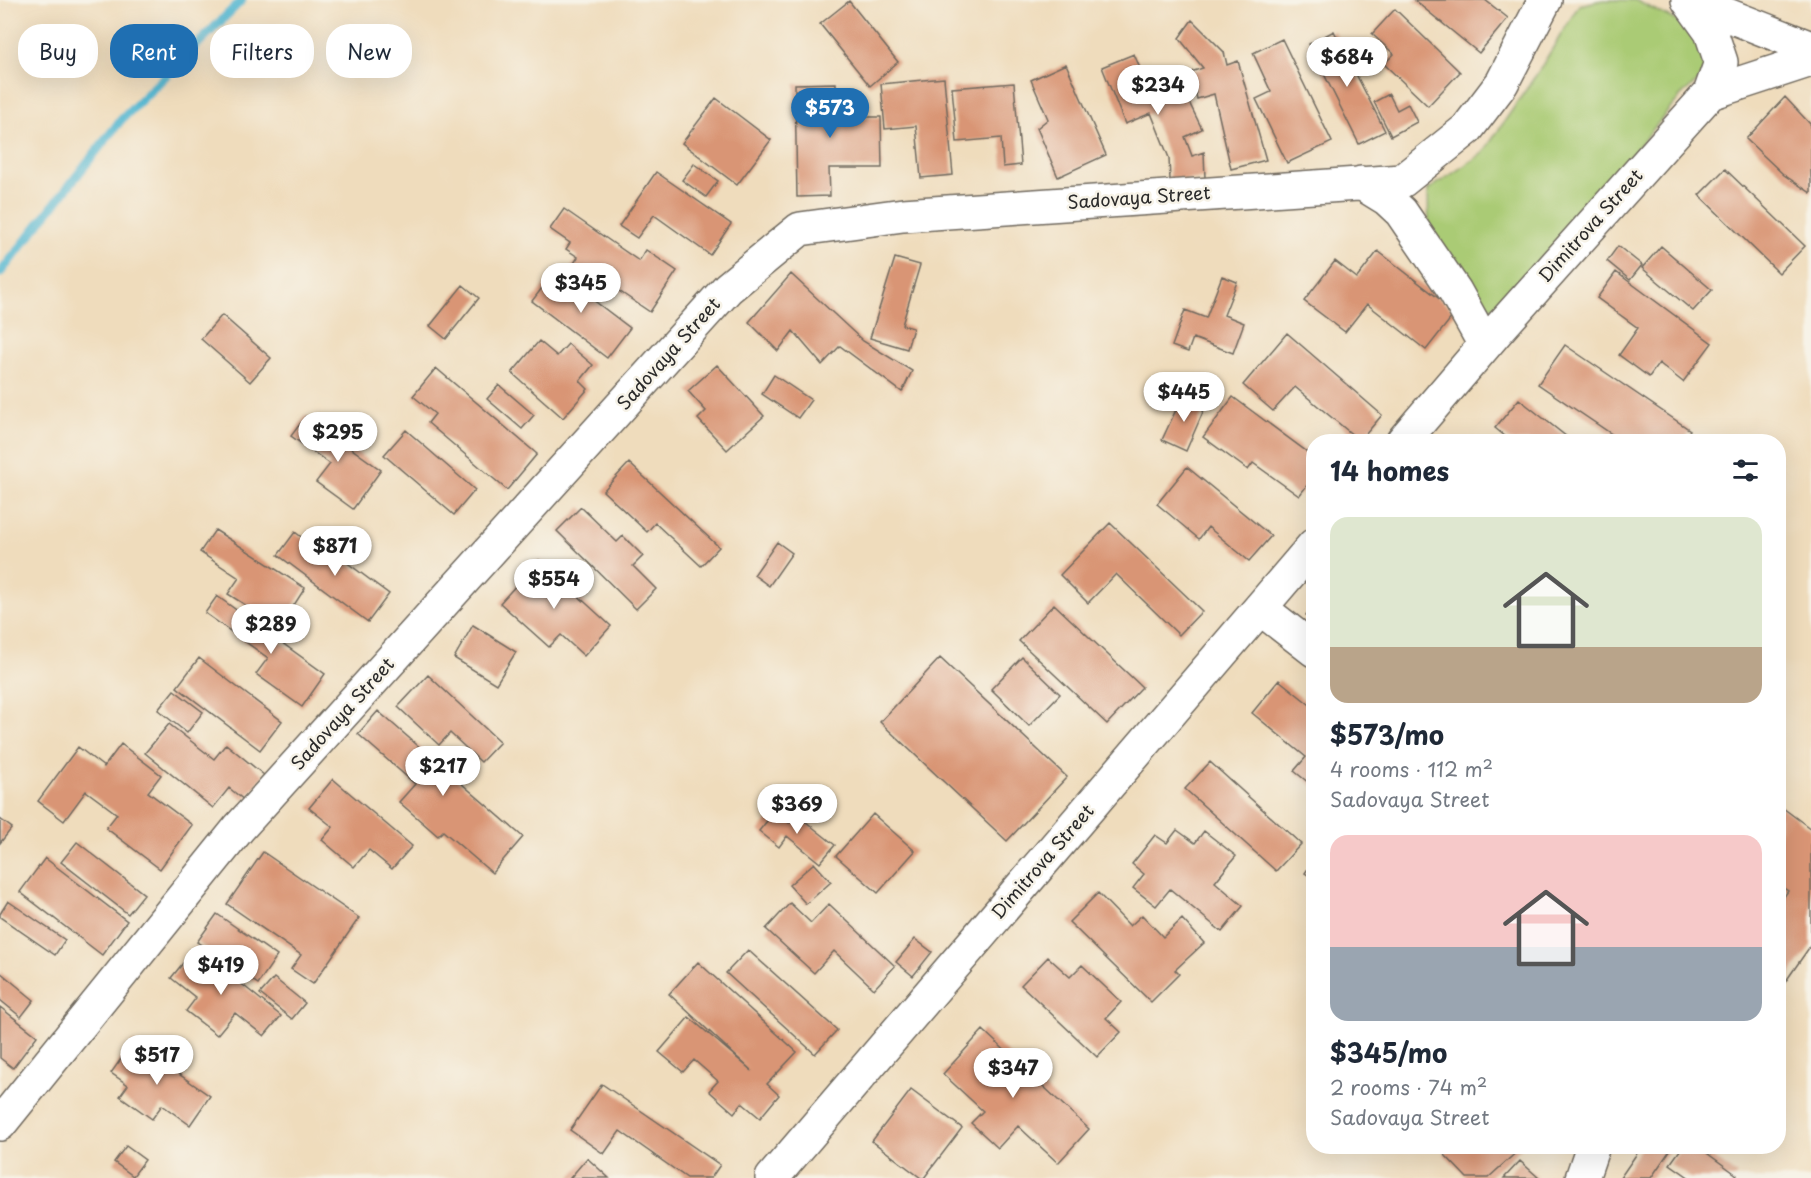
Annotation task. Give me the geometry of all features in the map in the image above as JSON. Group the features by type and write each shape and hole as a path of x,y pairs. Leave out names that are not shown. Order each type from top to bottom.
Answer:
{"street":[{"name":"Sadovaya Street","path":"0,1124 239,828 728,288 800,229 903,214 1402,181 1467,129 1502,83 1545,0"},
{"path":"1689,0 1811,48"},
{"path":"1689,0 1711,32 1721,63 1710,93"},
{"path":"1710,93 1811,60"},
{"name":"Dimitrova Street","path":"1409,434 1485,345 1710,93"},
{"path":"1361,183 1401,212 1455,291 1485,345"},
{"name":"Dimitrova Street","path":"772,1178 1306,554"},
{"path":"1260,609 1306,644"},
{"path":"1582,1178 1590,1154"}],"green space":[{"path":"1603,0 1635,0 1689,27 1710,57 1698,82 1684,92 1575,223 1498,308 1487,307 1429,234 1428,190 1483,153 1540,69 1579,5"}],"building":[{"path":"1414,0 1485,0 1508,18 1479,53"},
{"path":"849,1 898,62 870,86 820,24"},
{"path":"1395,9 1460,72 1428,106 1384,64 1394,54 1372,34"},
{"path":"1192,20 1224,52 1227,65 1238,61 1266,160 1231,169 1214,94 1197,99 1191,72 1203,68 1179,38"},
{"path":"1334,31 1385,131 1359,144 1309,44"},
{"path":"1282,39 1332,142 1287,163 1256,99 1271,92 1253,53"},
{"path":"1134,54 1153,99 1182,88 1202,129 1185,137 1192,156 1204,152 1205,179 1170,180 1169,158 1151,113 1125,124 1102,67"},
{"path":"1066,64 1106,155 1058,177 1037,128 1048,119 1031,80"},
{"path":"944,78 953,175 921,178 916,126 885,129 881,84"},
{"path":"836,83 836,117 881,117 882,168 829,168 830,196 797,197 795,84"},
{"path":"1014,83 1021,165 1003,167 1001,138 957,142 952,88"},
{"path":"1389,94 1397,110 1408,104 1417,122 1391,136 1374,102"},
{"path":"1785,97 1811,125 1811,193 1784,175 1746,139"},
{"path":"716,98 771,140 737,185 682,143"},
{"path":"694,164 718,181 706,197 682,180"},
{"path":"1725,169 1805,246 1779,273 1699,195"},
{"path":"656,172 731,224 710,255 654,215 637,238 619,226"},
{"path":"564,209 639,261 646,250 677,271 650,312 607,283 602,290 571,268 578,257 566,249 570,243 550,229"},
{"path":"1618,246 1642,265 1630,280 1607,261"},
{"path":"1661,246 1712,290 1693,311 1642,268"},
{"path":"1378,251 1456,312 1426,350 1367,304 1345,332 1304,301 1335,261 1357,278"},
{"path":"895,258 920,265 902,325 913,328 907,349 870,338"},
{"path":"555,271 630,328 607,358 532,301"},
{"path":"1616,272 1712,343 1683,382 1659,363 1649,377 1619,355 1638,328 1597,298"},
{"path":"791,274 863,341 912,371 902,392 840,346 822,365 793,331 778,351 749,322"},
{"path":"1222,276 1237,282 1224,315 1244,323 1233,353 1193,338 1188,352 1172,346 1185,310 1206,318"},
{"path":"463,285 479,298 446,339 430,326"},
{"path":"222,315 271,358 250,382 201,339"},
{"path":"1287,333 1382,415 1366,434 1352,434 1295,387 1273,411 1243,385"},
{"path":"539,341 557,356 568,344 593,365 580,381 588,389 563,418 512,373"},
{"path":"1565,345 1690,430 1687,434 1612,434 1538,384"},
{"path":"717,365 764,416 727,450 698,419 706,411 688,391"},
{"path":"436,368 537,454 507,490 428,423 435,414 413,396"},
{"path":"774,375 811,400 798,418 762,394"},
{"path":"499,385 534,415 522,429 487,399"},
{"path":"1183,395 1206,405 1186,451 1162,440"},
{"path":"1233,397 1306,451 1306,487 1299,496 1253,463 1248,470 1203,437"},
{"path":"1519,399 1563,434 1502,434 1495,428"},
{"path":"306,416 381,470 353,509 316,482 330,464 291,436"},
{"path":"406,430 475,490 454,515 384,455"},
{"path":"629,463 719,547 701,566 655,523 647,532 603,491"},
{"path":"1187,467 1271,536 1249,561 1208,527 1199,539 1157,504"},
{"path":"581,507 617,542 623,536 643,556 633,566 656,589 636,609 557,531"},
{"path":"1110,523 1202,611 1179,635 1116,574 1088,603 1060,575"},
{"path":"215,530 305,588 280,627 228,594 239,578 200,552"},
{"path":"295,532 330,559 334,553 389,594 368,622 278,555"},
{"path":"777,542 792,553 769,586 754,575"},
{"path":"539,560 611,626 584,656 561,635 549,647 500,603"},
{"path":"217,596 325,674 302,707 256,674 268,658 205,613"},
{"path":"1054,604 1142,687 1107,724 1019,641"},
{"path":"473,625 516,652 496,684 454,658"},
{"path":"1022,657 1060,694 1029,726 991,689"},
{"path":"199,658 282,721 260,750 177,687"},
{"path":"940,658 1067,777 1007,841 880,722"},
{"path":"428,675 500,742 481,762 450,733 439,745 398,707"},
{"path":"1279,680 1306,702 1306,757 1252,713"},
{"path":"174,690 203,712 187,733 158,710"},
{"path":"378,711 523,837 492,873 443,831 438,836 399,802 415,784 358,734"},
{"path":"169,724 214,759 226,744 264,775 244,800 229,788 213,808 145,753"},
{"path":"121,744 161,775 148,792 192,825 160,869 106,828 117,814 86,791 64,821 38,801 78,747 104,767"},
{"path":"1306,757 1306,781 1294,771"},
{"path":"1210,762 1301,844 1276,871 1185,789"},
{"path":"333,779 412,846 392,869 369,850 354,867 322,840 333,827 309,808"},
{"path":"1786,810 1811,829 1811,945 1786,981 1786,894 1788,891 1786,890"},
{"path":"775,811 789,823 796,814 835,845 820,863 787,836 779,847 759,831"},
{"path":"873,814 915,851 878,893 836,856"},
{"path":"0,819 12,828 0,843"},
{"path":"1177,830 1195,843 1204,831 1236,856 1215,882 1243,906 1222,932 1170,889 1156,906 1133,888 1144,874 1132,864 1155,835 1167,843"},
{"path":"77,842 144,894 128,914 61,862"},
{"path":"263,852 359,918 313,984 291,969 301,955 227,904"},
{"path":"45,858 127,921 102,955 20,892"},
{"path":"814,863 831,882 806,904 789,885"},
{"path":"1098,893 1130,926 1142,915 1163,937 1182,919 1204,943 1175,970 1179,974 1151,1002 1069,922"},
{"path":"8,901 65,940 55,955 0,917"},
{"path":"790,903 811,923 829,904 895,966 874,989 834,951 814,973 766,929"},
{"path":"217,914 277,956 258,984 197,942"},
{"path":"915,939 932,952 913,976 896,962"},
{"path":"196,947 281,1016 264,1036 235,1013 217,1035 186,1011 196,998 171,978"},
{"path":"748,950 837,1030 815,1054 726,973"},
{"path":"1048,957 1070,977 1082,965 1121,1002 1106,1018 1121,1032 1097,1057 1021,985"},
{"path":"698,962 797,1052 767,1084 779,1095 760,1118 742,1103 734,1113 709,1091 718,1081 694,1060 683,1072 659,1052 689,1017 752,1071 669,994"},
{"path":"0,972 34,1000 21,1017 0,1000"},
{"path":"274,978 305,1003 292,1019 260,994"},
{"path":"0,1007 37,1036 13,1068 0,1058"},
{"path":"983,1030 1089,1129 1058,1163 1018,1126 998,1148 971,1123 983,1111 943,1074"},
{"path":"133,1042 210,1096 190,1125 162,1105 152,1119 120,1096 128,1085 111,1073"},
{"path":"602,1084 720,1165 711,1178 687,1178 620,1131 604,1154 570,1130"},
{"path":"911,1090 962,1128 924,1178 872,1141"},
{"path":"126,1146 145,1160 133,1176 114,1162"},
{"path":"1444,1154 1514,1154 1488,1178 1467,1178"},
{"path":"1636,1154 1668,1154 1651,1178 1620,1178"},
{"path":"1677,1154 1708,1154 1737,1175 1734,1178 1690,1178 1670,1164"},
{"path":"587,1158 609,1178 570,1178"},
{"path":"1520,1161 1539,1178 1504,1178"}],"waterway":[{"path":"0,273 121,120 242,0"}]}
